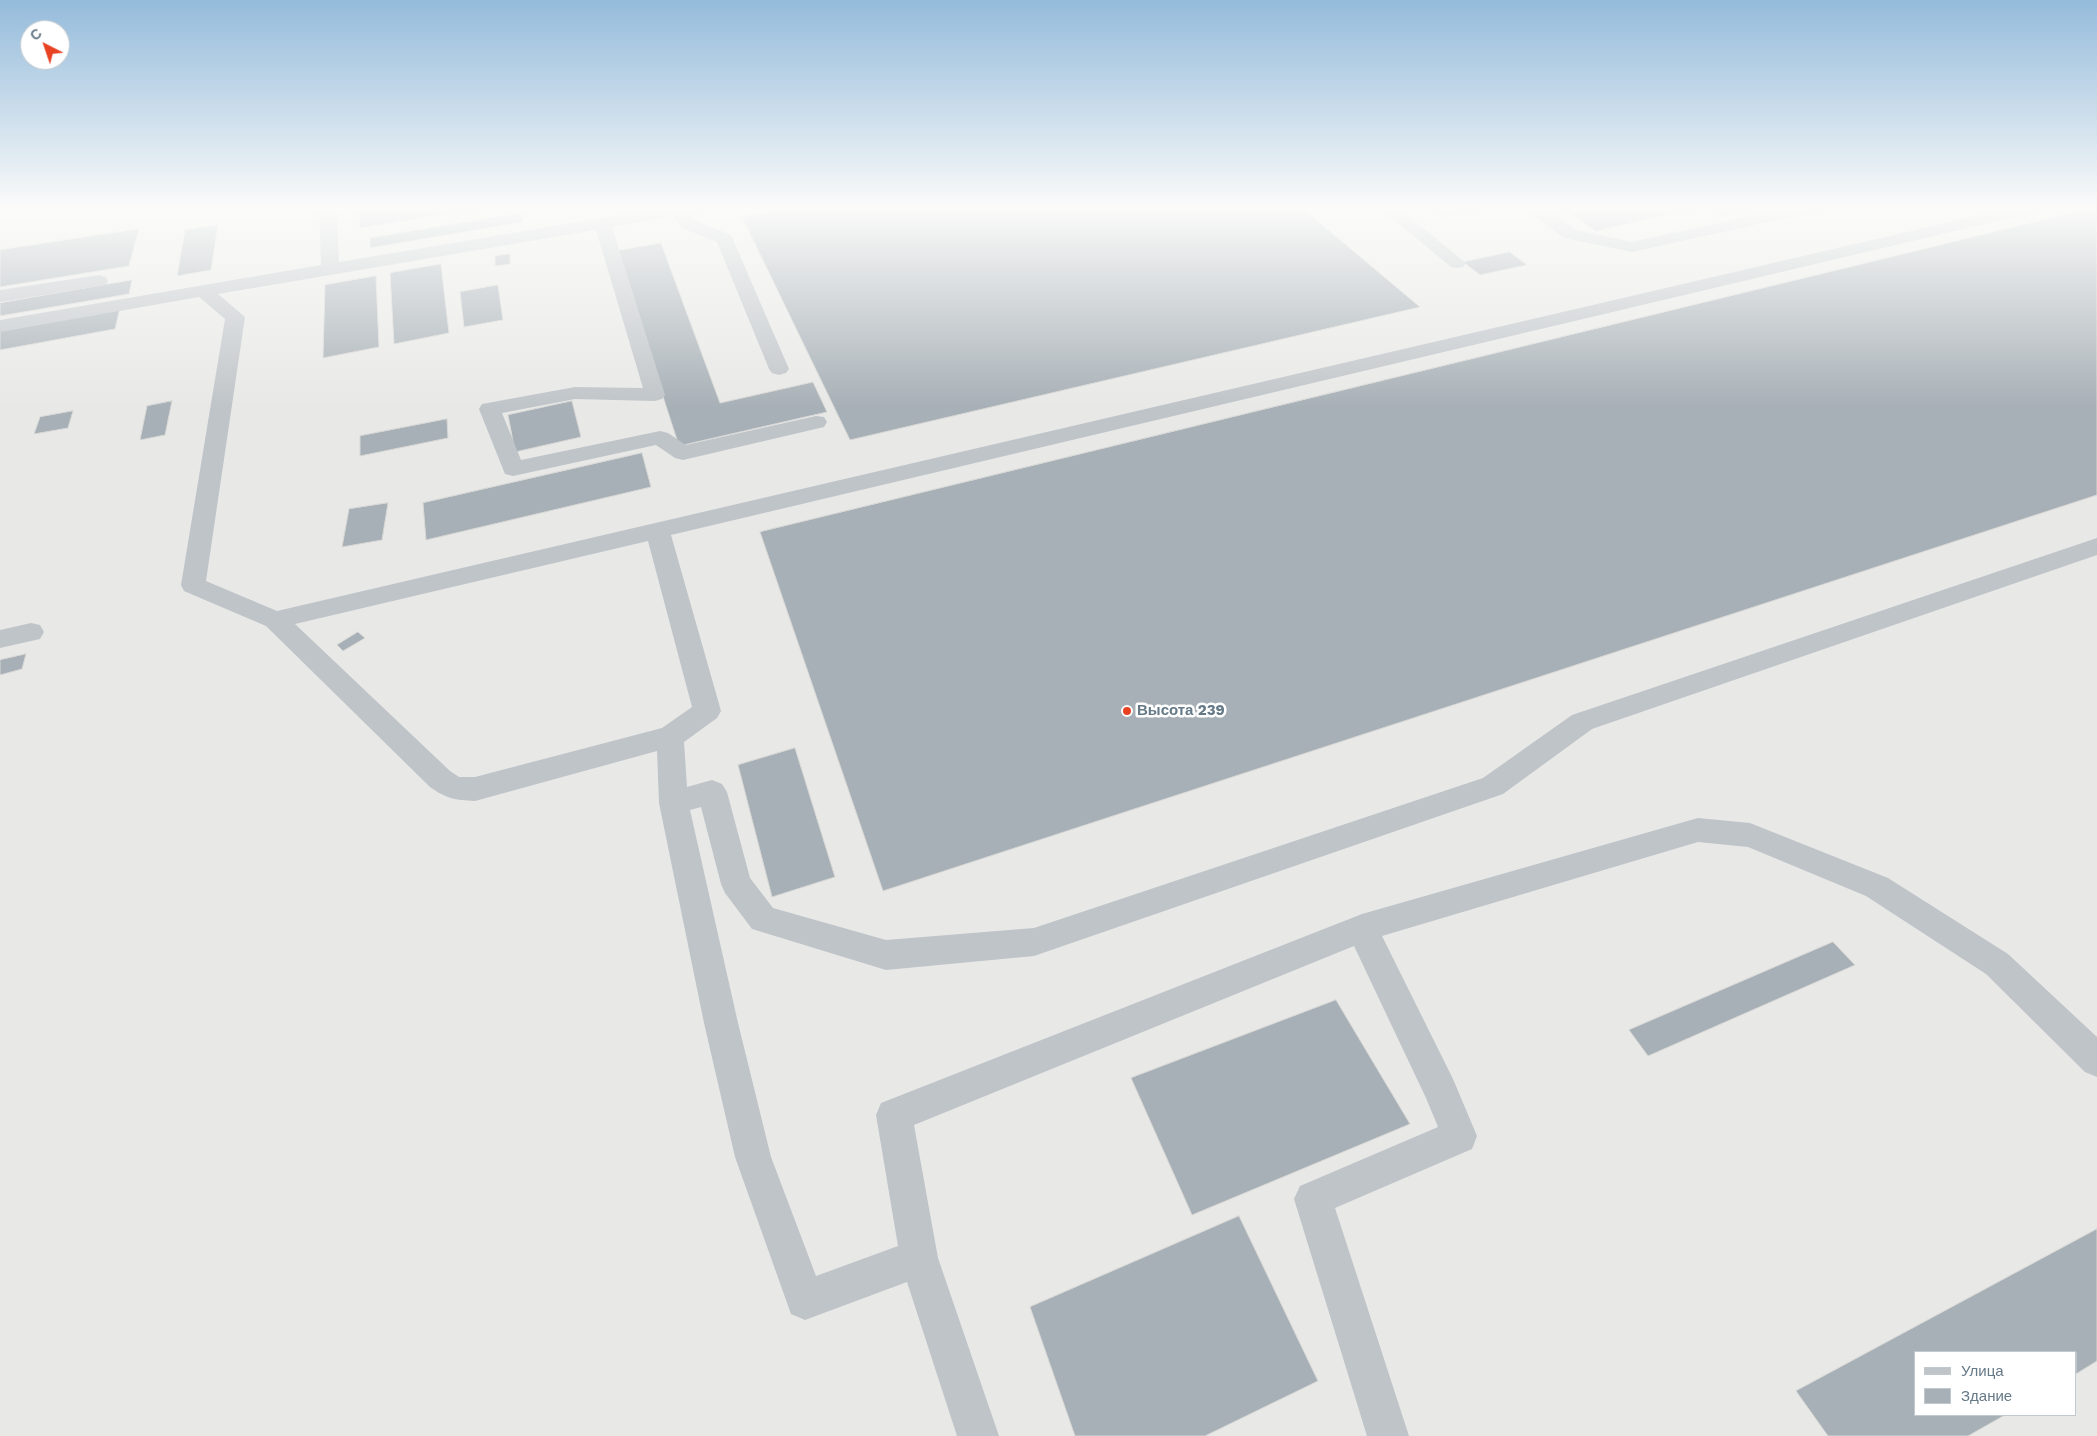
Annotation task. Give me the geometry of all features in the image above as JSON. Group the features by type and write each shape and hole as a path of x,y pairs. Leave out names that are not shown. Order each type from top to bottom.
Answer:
{"street":[{"path":"0,326 301,274"},
{"path":"618,274 655,395 574,393 490,409 513,469 660,438 683,453 816,422"},
{"path":"740,274 779,369"},
{"path":"275,620 658,532 1751,274"},
{"path":"0,296 99,281"},
{"path":"203,291 235,317 193,585 275,620 440,779 453,788 475,789 670,737 707,711 658,532"},
{"path":"674,803 712,792 736,884 763,919 886,955 1034,942 1493,786 1582,722 2097,546"},
{"path":"0,639 32,632"},
{"path":"670,737 674,803 721,1023 753,1157 806,1300 919,1258"},
{"path":"978,1436 919,1258 894,1115 1362,928 1698,830 1750,835 1877,886 1997,964 2097,1060"},
{"path":"1362,928 1441,1091 1460,1136 1313,1200 1388,1436"}],"shaded area":[{"path":"0,274 2097,274 2097,1436 0,1436"}],"building":[{"path":"0,274 80,274 0,287"},
{"path":"390,274 442,274 449,333 394,344"},
{"path":"623,274 672,274 720,403 813,382 827,412 679,446"},
{"path":"770,274 1381,274 1420,307 850,440"},
{"name":"Высота 239","path":"1821,274 2097,274 2097,495 883,891 760,532"},
{"path":"376,276 379,347 323,358 325,285"},
{"path":"132,280 129,294 0,316 0,303"},
{"path":"498,285 503,320 464,327 460,292"},
{"path":"120,308 115,329 0,350 0,330"},
{"path":"172,401 165,435 140,440 147,406"},
{"path":"572,401 581,437 515,452 508,415"},
{"path":"73,411 68,428 34,434 40,417"},
{"path":"447,419 448,438 360,456 360,436"},
{"path":"642,453 651,487 426,540 423,503"},
{"path":"388,503 382,540 342,547 349,509"},
{"path":"358,632 365,638 343,651 337,645"},
{"path":"26,654 22,669 0,675 0,660"},
{"path":"795,748 835,877 772,897 738,765"},
{"path":"1833,942 1855,965 1648,1056 1629,1030"},
{"path":"1336,1000 1410,1124 1192,1215 1131,1078"},
{"path":"1239,1216 1318,1381 1205,1436 1075,1436 1030,1307"},
{"path":"2097,1229 2097,1361 2077,1373 2077,1351 1914,1351 1914,1416 2003,1416 1968,1436 1828,1436 1796,1391"}],"place":[{"name":"Высота 239","path":"1127,711"}]}
